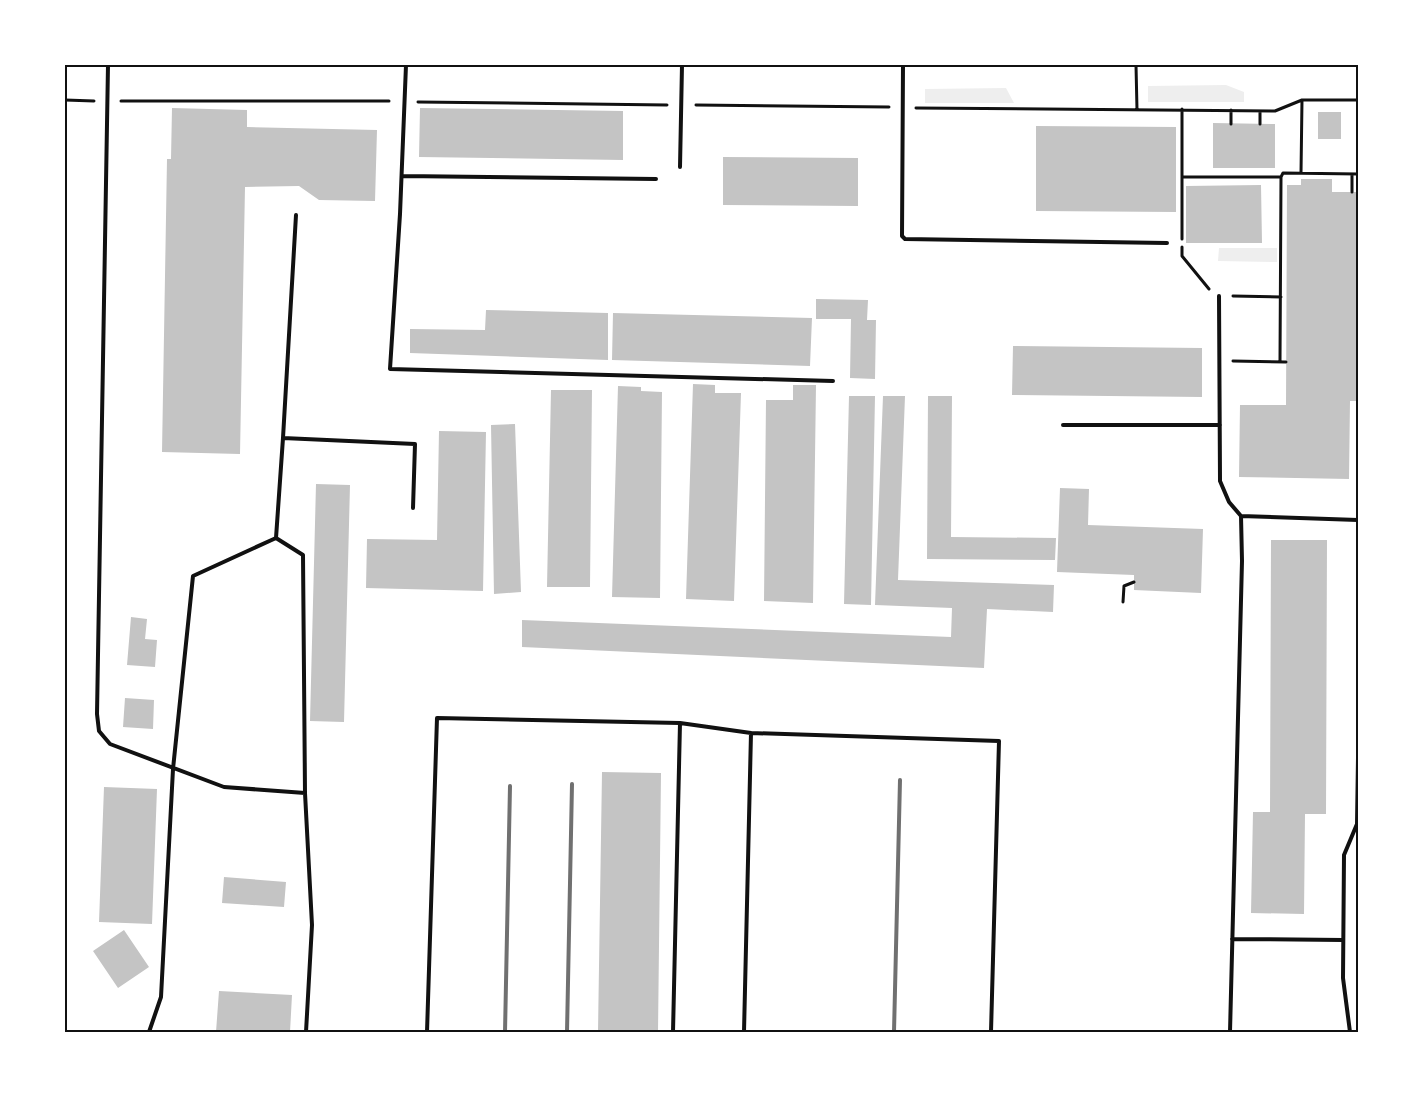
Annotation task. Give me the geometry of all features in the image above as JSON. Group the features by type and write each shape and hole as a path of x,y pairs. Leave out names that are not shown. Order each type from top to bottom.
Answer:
{"lane":[{"path":"108,65 97,714 100,731 110,744 224,787 305,793"},
{"path":"406,65 403,102 402,176 390,369 833,381"},
{"path":"680,167 682,65"},
{"path":"903,65 902,236 905,239 1167,243"},
{"path":"402,176 656,179"},
{"path":"276,538 296,215"},
{"path":"1219,296 1220,482 1229,502 1241,516 1242,561 1230,1032"},
{"path":"1063,425 1220,425"},
{"path":"283,438 415,444 414,508"},
{"path":"1241,516 1358,520"},
{"path":"149,1032 161,997 173,769 193,576 276,538"},
{"path":"276,538 303,555 305,793 312,925 306,1032"},
{"path":"427,1032 437,718 680,723 751,733 999,741 991,1032"},
{"path":"673,1032 680,723"},
{"path":"744,1032 751,733"},
{"path":"1350,1032 1343,978 1344,855 1357,824 1358,758"},
{"path":"1232,939 1343,940"}],"path":[{"path":"1136,65 1137,110"},
{"path":"65,100 1260,111 1275,111 1302,100 1358,100"},
{"path":"1301,173 1302,100"},
{"path":"1182,109 1182,256 1208,288 1219,296 1281,297"},
{"path":"1230,124 1231,110"},
{"path":"1260,111 1260,124"},
{"path":"1280,362 1282,173 1358,174"},
{"path":"1352,174 1352,192"},
{"path":"1182,177 1281,177"},
{"path":"1220,360 1286,362"},
{"path":"1123,602 1124,586 1134,582"}],"shaded area":[{"path":"1226,85 1244,92 1244,102 1148,102 1148,86"},
{"path":"1006,88 1014,103 925,103 925,89"},
{"path":"1219,248 1277,248 1277,262 1218,261"}],"building":[{"path":"172,108 247,110 247,127 377,130 375,201 319,200 299,186 245,187 240,454 162,452 167,159 171,159"},
{"path":"420,108 623,111 623,160 419,157"},
{"path":"1318,112 1341,112 1341,139 1318,139"},
{"path":"1213,123 1275,124 1275,168 1213,168"},
{"path":"1036,126 1176,127 1176,212 1036,211"},
{"path":"723,157 858,158 858,206 723,205"},
{"path":"1301,179 1332,179 1332,192 1358,192 1358,401 1350,401 1349,479 1239,477 1240,405 1286,405 1287,185 1301,185"},
{"path":"1261,185 1262,243 1186,243 1186,186"},
{"path":"816,299 868,300 867,320 876,320 875,379 850,378 851,319 816,319"},
{"path":"486,310 608,313 608,360 410,353 410,329 485,330"},
{"path":"613,313 812,318 810,366 612,360"},
{"path":"1013,346 1202,348 1202,397 1012,395"},
{"path":"693,384 715,385 715,393 741,393 734,601 686,599"},
{"path":"793,385 816,385 813,603 764,601 766,400 793,400"},
{"path":"618,386 641,387 641,391 662,392 660,598 612,597"},
{"path":"551,390 592,390 590,587 547,587"},
{"path":"849,396 875,396 871,605 844,604"},
{"path":"883,396 905,396 898,580 1054,585 1053,612 987,609 984,668 522,647 522,620 951,637 952,608 875,605"},
{"path":"928,396 952,396 951,537 1056,538 1055,560 927,559"},
{"path":"515,424 521,592 494,594 491,425"},
{"path":"439,431 486,432 483,591 366,588 367,539 437,540"},
{"path":"316,484 350,485 344,722 310,721"},
{"path":"1060,488 1089,489 1088,525 1203,529 1201,593 1134,590 1134,575 1057,572"},
{"path":"1271,540 1327,540 1326,814 1305,814 1304,914 1251,913 1253,812 1270,812"},
{"path":"131,617 147,619 145,639 157,640 155,667 127,665"},
{"path":"125,698 154,700 153,729 123,727"},
{"path":"602,772 661,773 658,1032 598,1032"},
{"path":"104,787 157,789 152,924 99,922"},
{"path":"224,877 286,882 284,907 222,903"},
{"path":"124,930 149,967 118,988 93,951"},
{"path":"219,991 292,995 290,1032 216,1032"}],"railway":[{"path":"894,1032 900,780"},
{"path":"567,1032 572,784"},
{"path":"505,1032 510,786"}]}
